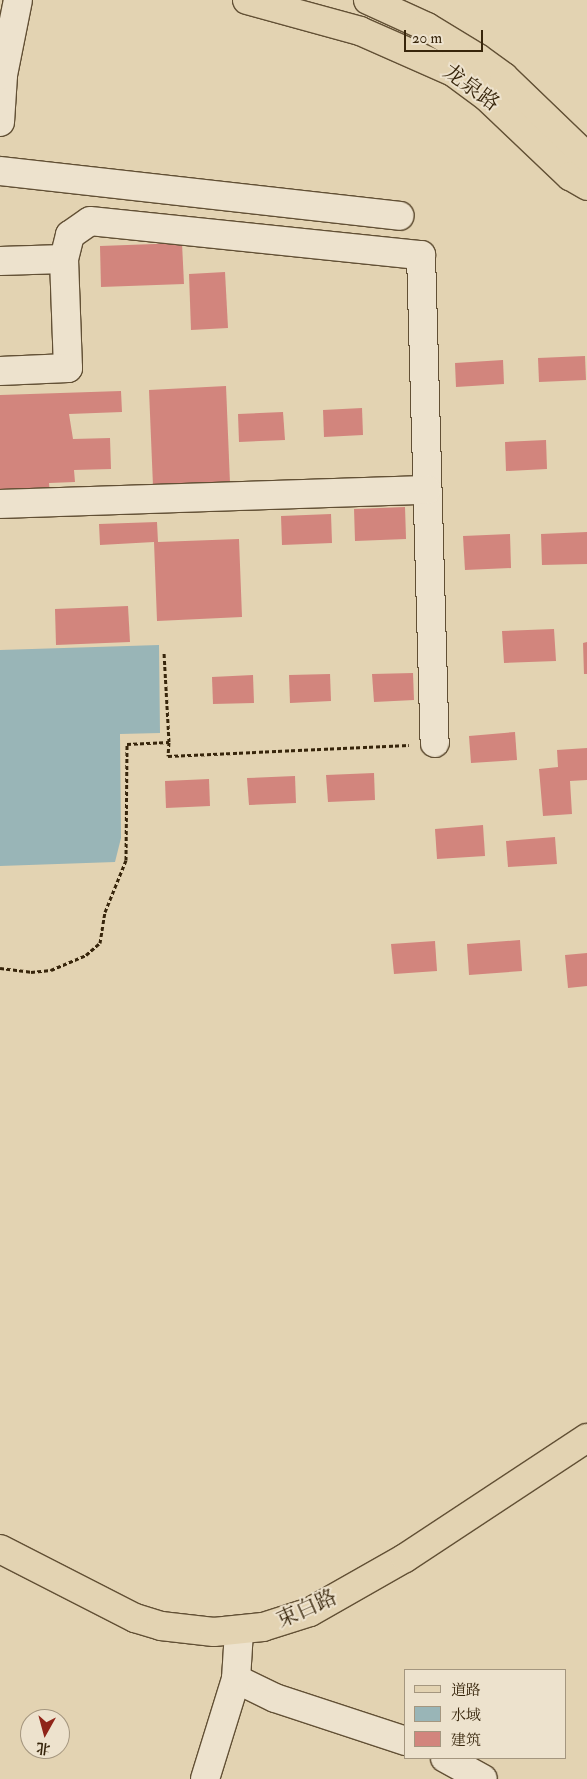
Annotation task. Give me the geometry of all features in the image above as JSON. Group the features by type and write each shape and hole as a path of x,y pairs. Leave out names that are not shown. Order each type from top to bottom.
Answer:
{"main road":[{"name":"龙泉路","path":"247,0 360,31 454,72 504,112 570,176 587,186"},
{"name":"龙泉路","path":"368,0 427,27 478,58 504,77 587,156"},
{"name":"束白路","path":"0,1549 135,1618 187,1631 239,1632 287,1621 310,1612 405,1558 587,1438"}],"street":[{"path":"0,122 3,75 18,0"},
{"path":"0,170 399,216"},
{"path":"0,371 68,368 64,259 70,235 90,221 421,255 435,743"},
{"path":"0,260 64,259"},
{"path":"0,504 427,490"},
{"path":"205,1779 236,1679 239,1632"},
{"path":"236,1679 275,1698 404,1740"},
{"path":"447,1759 483,1779"}],"path":[{"path":"164,652 169,742 168,756 435,743"},
{"path":"0,968 31,972 50,970 86,955 100,943 105,912 126,860 127,744 169,742"}],"water":[{"path":"159,645 160,733 120,734 121,838 115,862 0,866 0,650"}],"building":[{"path":"182,243 184,284 101,287 100,246"},
{"path":"225,272 228,328 191,330 189,274"},
{"path":"585,356 586,380 539,382 538,358"},
{"path":"503,360 504,384 456,387 455,363"},
{"path":"226,386 230,483 153,486 149,390"},
{"path":"121,391 122,412 69,414 73,439 110,438 111,469 74,470 75,482 49,483 50,495 0,497 0,395"},
{"path":"362,408 363,435 324,437 323,410"},
{"path":"283,412 285,440 239,442 238,414"},
{"path":"546,440 547,469 506,471 505,442"},
{"path":"405,507 406,539 355,541 354,509"},
{"path":"331,514 332,543 282,545 281,516"},
{"path":"157,522 158,542 239,539 242,617 157,621 154,542 100,545 99,524"},
{"path":"587,532 587,564 542,565 541,534"},
{"path":"510,534 511,568 465,570 463,536"},
{"path":"128,606 130,642 56,645 55,609"},
{"path":"554,629 556,661 504,663 502,631"},
{"path":"587,642 587,674 584,674 583,643"},
{"path":"413,673 414,700 374,702 372,674"},
{"path":"330,674 331,701 290,703 289,675"},
{"path":"253,675 254,703 213,704 212,677"},
{"path":"515,732 517,760 471,763 469,736"},
{"path":"587,748 587,780 570,781 572,814 543,816 539,769 558,767 557,750"},
{"path":"374,773 375,800 328,802 326,775"},
{"path":"295,776 296,803 249,805 247,778"},
{"path":"209,779 210,806 166,808 165,781"},
{"path":"483,825 485,856 437,859 435,829"},
{"path":"555,837 557,864 508,867 506,841"},
{"path":"520,940 522,971 469,975 467,944"},
{"path":"435,941 437,971 394,974 391,944"},
{"path":"587,953 587,986 568,988 565,955"}]}
